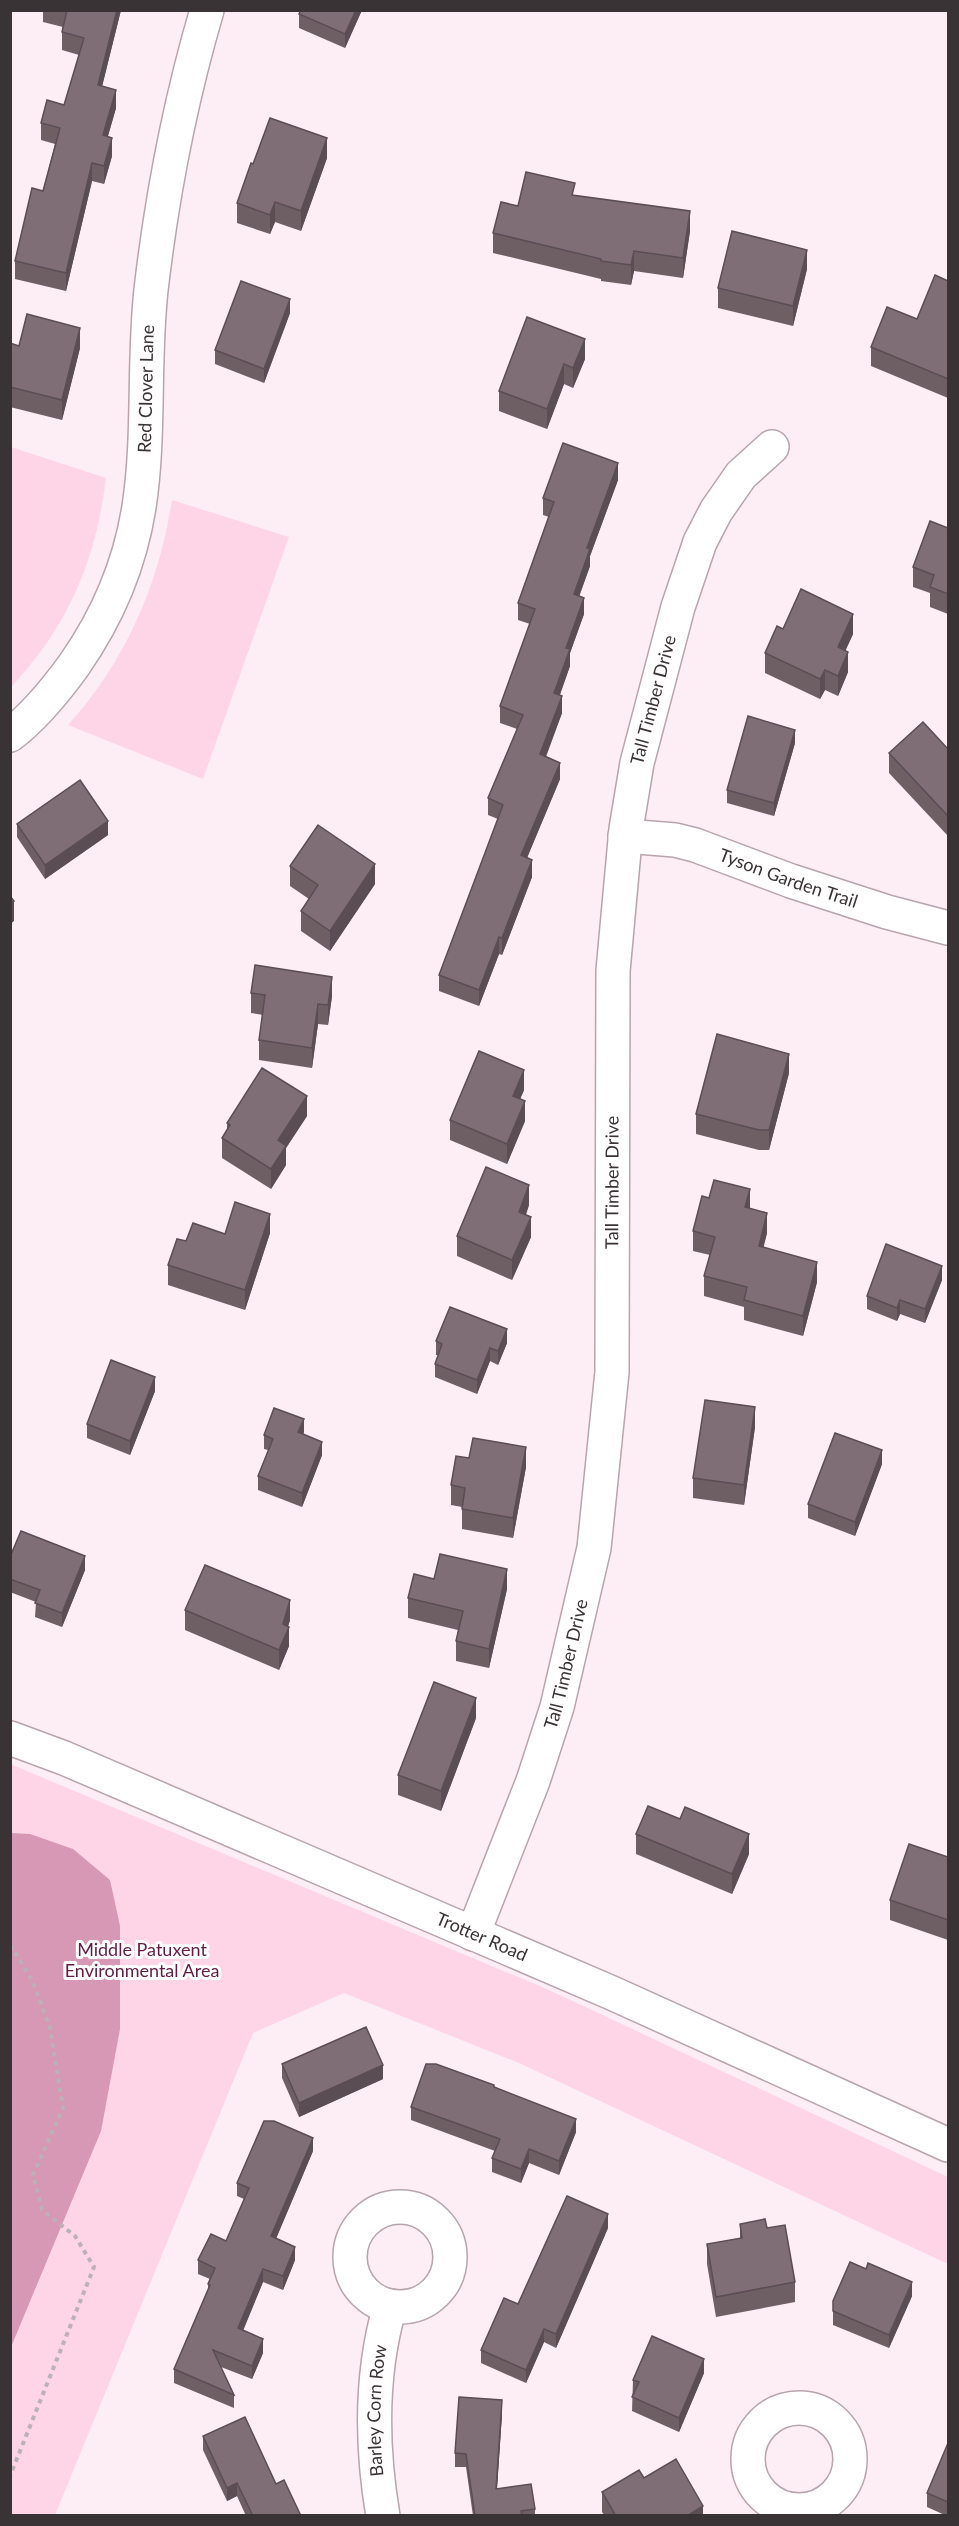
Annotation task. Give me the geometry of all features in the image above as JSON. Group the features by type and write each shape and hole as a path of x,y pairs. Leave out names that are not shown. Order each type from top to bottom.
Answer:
{"street":[{"name":"Red Clover Lane","path":"10,735 22,727 59,686 90,642 113,598 129,548 139,507 151,292 161,215 174,136 207,10"},
{"name":"Tall Timber Drive","path":"473,1934 533,1781 557,1707 594,1548 612,1372 613,971 625,836 637,763 678,606 700,542 716,511 741,475 772,447"},
{"name":"Tyson Garden Trail","path":"625,836 675,840 695,845 887,912 948,928"},
{"name":"Trotter Road","path":"10,1738 64,1758 473,1934 948,2145"},
{"name":"Barley Corn Row","path":"383,2516 377,2480 373,2395 380,2342 390,2306"}],"path":[{"path":"10,1945 32,1980 50,2028 63,2108 33,2175 42,2210 75,2236 94,2266 10,2476"}],"green space":[{"path":"11,447 106,478 95,537 76,591 48,640 11,687"},
{"path":"172,500 289,537 203,779 68,725 107,675 137,620 158,562"},
{"name":"Middle Patuxent Environmental Area","path":"10,1764 549,1990 948,2177 948,2264 519,2063 344,1993 253,2033 55,2515 11,2515"}],"shaded area":[{"path":"11,1833 30,1834 73,1849 110,1880 120,1926 120,2029 101,2131 11,2347"}],"building":[{"path":"67,10 117,10 98,85 116,90 103,135 112,138 104,166 92,163 66,273 15,261 32,188 43,191 60,128 41,123 47,100 64,105 84,38 62,32"},
{"path":"301,10 356,10 345,34 299,14"},
{"path":"270,118 327,138 301,211 275,202 270,215 237,203"},
{"path":"526,172 575,183 572,195 690,211 683,258 634,251 631,265 601,261 601,259 493,233 501,202 518,206"},
{"path":"732,231 807,250 793,306 718,288"},
{"path":"935,275 948,281 948,379 871,347 887,307 917,319"},
{"path":"241,281 290,299 264,369 215,350"},
{"path":"27,314 80,328 62,400 10,387 10,343 19,346"},
{"path":"527,317 585,339 573,368 564,364 547,409 499,391"},
{"path":"563,443 618,463 587,548 590,549 574,594 584,598 566,648 570,649 554,693 562,696 540,754 560,763 521,855 532,860 479,990 439,975 503,805 488,798 523,715 500,706 535,609 518,603 554,502 543,498"},
{"path":"930,521 948,528 948,594 930,587 934,575 913,567"},
{"path":"801,589 853,614 838,647 848,652 838,676 825,670 820,679 765,653 777,626 783,629"},
{"path":"748,716 795,730 774,803 727,790"},
{"path":"923,722 948,749 948,816 889,753"},
{"path":"80,780 108,821 45,865 17,824"},
{"path":"318,825 375,864 330,931 301,911 318,885 290,866"},
{"path":"255,965 332,977 328,1005 318,1004 312,1048 259,1040 265,995 251,993"},
{"path":"717,1034 789,1054 769,1130 759,1130 696,1114"},
{"path":"479,1051 524,1070 513,1096 525,1101 507,1144 450,1120"},
{"path":"262,1068 307,1096 278,1140 286,1146 271,1169 222,1138 230,1125 227,1123"},
{"path":"486,1167 529,1185 519,1212 531,1217 512,1260 457,1236"},
{"path":"714,1180 750,1189 745,1207 767,1213 759,1246 817,1262 803,1316 744,1300 747,1287 704,1276 715,1237 693,1231 702,1196 709,1198"},
{"path":"235,1202 270,1214 245,1290 168,1265 177,1239 186,1241 193,1223 225,1234"},
{"path":"886,1244 942,1266 925,1309 900,1300 897,1308 867,1296"},
{"path":"450,1307 507,1329 498,1351 490,1348 477,1380 435,1364 442,1344 436,1341"},
{"path":"111,1360 155,1377 130,1441 87,1424"},
{"path":"705,1400 755,1407 744,1485 693,1478"},
{"path":"274,1408 304,1419 298,1432 322,1442 302,1493 258,1476 273,1439 264,1435"},
{"path":"835,1433 882,1450 855,1522 808,1504"},
{"path":"473,1438 526,1447 513,1518 462,1509 465,1488 451,1485 456,1456 469,1458"},
{"path":"21,1531 85,1556 62,1613 35,1603 40,1590 10,1579 10,1557"},
{"path":"440,1554 507,1569 489,1649 456,1641 463,1611 408,1598 414,1574 434,1579"},
{"path":"205,1565 290,1600 283,1624 289,1627 279,1650 185,1610"},
{"path":"434,1682 476,1698 441,1791 398,1775"},
{"path":"648,1806 680,1819 685,1807 749,1834 732,1874 636,1834"},
{"path":"909,1844 948,1857 948,1920 890,1900"},
{"path":"366,2027 383,2065 299,2103 282,2064"},
{"path":"426,2064 436,2064 494,2085 494,2087 576,2119 559,2161 529,2149 521,2169 492,2158 500,2139 411,2107"},
{"path":"264,2121 274,2121 313,2138 271,2236 295,2247 283,2276 263,2269 238,2328 263,2339 252,2366 213,2350 234,2395 174,2369 215,2268 198,2260 211,2234 226,2241 249,2188 237,2183"},
{"path":"567,2196 608,2214 556,2334 544,2329 526,2370 481,2350 504,2298 518,2304"},
{"path":"765,2219 767,2228 785,2225 795,2282 716,2297 707,2244 742,2238 740,2224"},
{"path":"850,2262 866,2269 868,2263 912,2282 889,2335 833,2311 833,2301"},
{"path":"652,2336 704,2359 679,2418 632,2397 639,2382 633,2380"},
{"path":"459,2397 502,2400 496,2489 531,2484 535,2509 521,2511 522,2516 475,2516 466,2454 455,2453"},
{"path":"245,2417 276,2484 284,2480 301,2516 253,2516 237,2483 227,2488 203,2436"},
{"path":"948,2443 948,2502 927,2493"},
{"path":"676,2459 703,2506 687,2516 616,2516 602,2492 639,2470 644,2478"}]}
